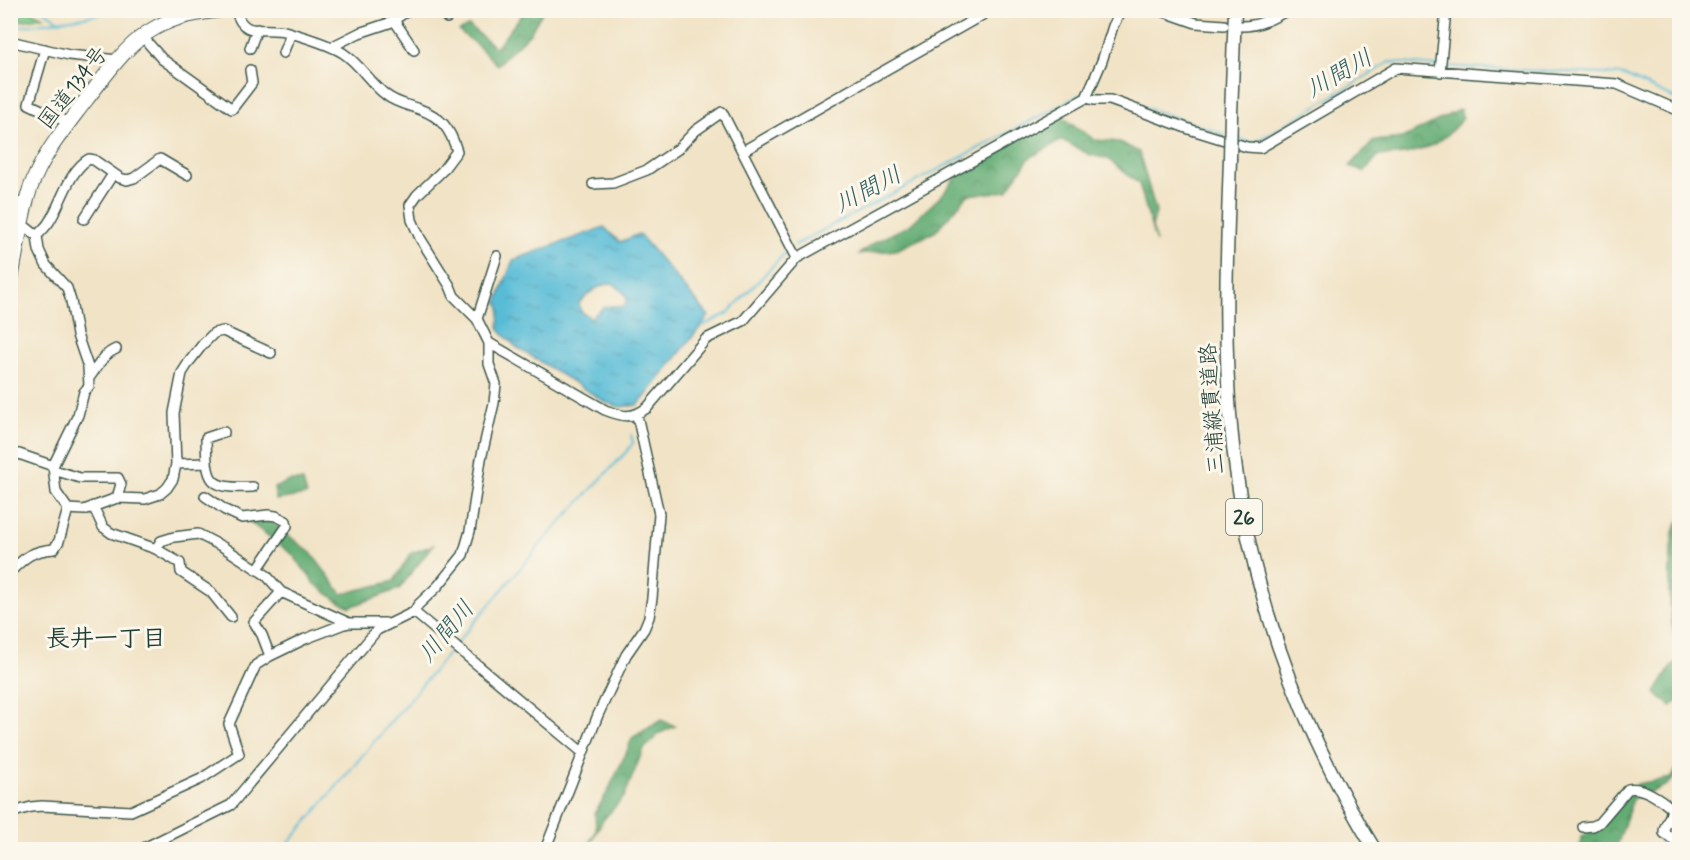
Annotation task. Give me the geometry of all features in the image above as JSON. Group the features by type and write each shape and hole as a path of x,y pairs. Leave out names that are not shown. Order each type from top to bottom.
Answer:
{"highway":[{"name":"国道134号","path":"10,283 26,203 38,171 69,123 118,60 142,36 171,20 190,14 221,10"}],"main road":[{"name":"三浦縦貫道路","path":"1235,10 1226,293 1231,429 1238,480 1247,533 1260,586 1292,686 1332,775 1375,849"}],"street":[{"path":"140,849 231,805 377,630 414,612 463,555 470,531 496,384 489,364 489,343 477,319 454,296 412,220 410,205 442,171 457,151 452,135 443,123 421,109 386,96 345,54 277,29 243,27 238,20 236,10"},
{"path":"331,47 359,33 389,23 409,10"},
{"path":"743,151 991,10"},
{"path":"489,343 605,411 621,417 637,415 646,408 706,339 743,321 797,258 1086,98 1121,10"},
{"path":"1159,10 1196,23 1224,25"},
{"path":"1242,26 1264,23 1288,10"},
{"path":"1441,67 1446,10"},
{"path":"394,20 414,50"},
{"path":"250,48 257,29"},
{"path":"283,53 291,33"},
{"path":"142,36 162,59 232,110 252,84 250,70"},
{"path":"11,41 69,55 118,60"},
{"path":"45,49 29,104 69,123"},
{"path":"1086,98 1110,100 1192,130 1246,147 1260,148 1396,68 1441,67 1617,84 1680,111"},
{"path":"593,184 613,183 646,170 678,149 695,131 722,112 797,258"},
{"path":"37,236 49,222 62,194 82,162 89,159 127,180 134,178 160,159 187,175"},
{"path":"84,219 113,174"},
{"path":"10,202 26,203"},
{"path":"21,227 27,228 37,236 39,250 46,265 67,288 77,335 88,367 89,386 84,392 78,415 54,468 56,492 68,509"},
{"path":"477,319 497,256"},
{"path":"68,509 84,510 117,498 145,499 160,494 167,488 173,479 176,464 174,413 182,373 214,333 223,331 270,353"},
{"path":"89,378 104,357 116,349"},
{"path":"545,849 582,752 626,655 646,623 652,598 659,514 637,415"},
{"path":"224,432 206,438 210,477 217,484 234,488 253,487"},
{"path":"10,453 19,454 80,478 118,478 121,484 117,498"},
{"path":"176,464 207,463"},
{"path":"205,496 225,510 242,518 268,515 286,520 287,526 257,570"},
{"path":"93,506 104,526 111,533 156,549 180,563 181,572 211,592 231,617"},
{"path":"10,572 36,551 54,549 59,541 68,509"},
{"path":"156,549 161,541 198,534 266,575 281,592 349,623"},
{"path":"270,656 254,622 281,592"},
{"path":"414,612 582,752"},
{"path":"10,813 42,806 131,811 201,779 239,754 229,724 256,665 305,639 349,623 388,623"},
{"path":"1583,826 1593,826 1599,823 1628,789 1632,788 1662,800 1671,808 1671,814 1663,829 1665,834 1680,844"}],"green space":[{"path":"11,10 31,11 43,17 11,23"},
{"path":"523,11 543,11 530,33 497,65 459,31 469,26 496,48"},
{"path":"1460,109 1463,118 1435,144 1405,154 1379,155 1364,172 1350,166 1374,141 1403,138"},
{"path":"1061,116 1095,140 1120,142 1139,152 1156,212 1152,227 1156,243 1139,184 1108,159 1090,155 1062,140 1029,158 1007,191 968,195 935,232 896,250 859,254 877,241 910,225 943,194 959,173 998,153 1036,126"},
{"path":"290,481 303,481 307,495 276,500 274,488"},
{"path":"272,517 276,526 311,553 342,594 394,581 411,553 433,545 399,589 350,607 315,584 293,555 247,520"},
{"path":"1679,522 1680,700 1671,706 1655,693 1679,658 1669,593 1673,532"},
{"path":"661,720 675,726 660,733 643,750 624,797 603,820 586,849 596,831 595,813 607,793 632,738"},
{"path":"1679,763 1678,771 1669,783 1633,798 1616,849 1580,850 1581,837 1600,827 1637,784 1672,778"}],"water":[{"path":"604,227 620,242 639,234 709,316 638,405 620,407 607,403 516,347 499,330 500,307 497,302 513,260","holes":["613,283 625,294 627,300 623,307 606,307 591,318 581,312 579,303 603,285"]}],"waterway":[{"path":"44,10 57,20"},
{"path":"10,28 116,10"},
{"name":"川間川","path":"1235,137 1251,143 1266,136 1390,62 1437,66"},
{"name":"川間川","path":"1442,66 1623,75 1680,101"},
{"name":"川間川","path":"1098,91 1226,135"},
{"name":"川間川","path":"795,245 1082,94"},
{"name":"川間川","path":"702,326 727,314 789,249"},
{"name":"川間川","path":"456,644 545,539 627,451 633,443 631,435"},
{"name":"川間川","path":"283,850 452,649"},
{"path":"1670,826 1680,804"},
{"path":"1659,850 1664,836"}],"district":[{"name":"長井一丁目","path":"106,638"}]}
